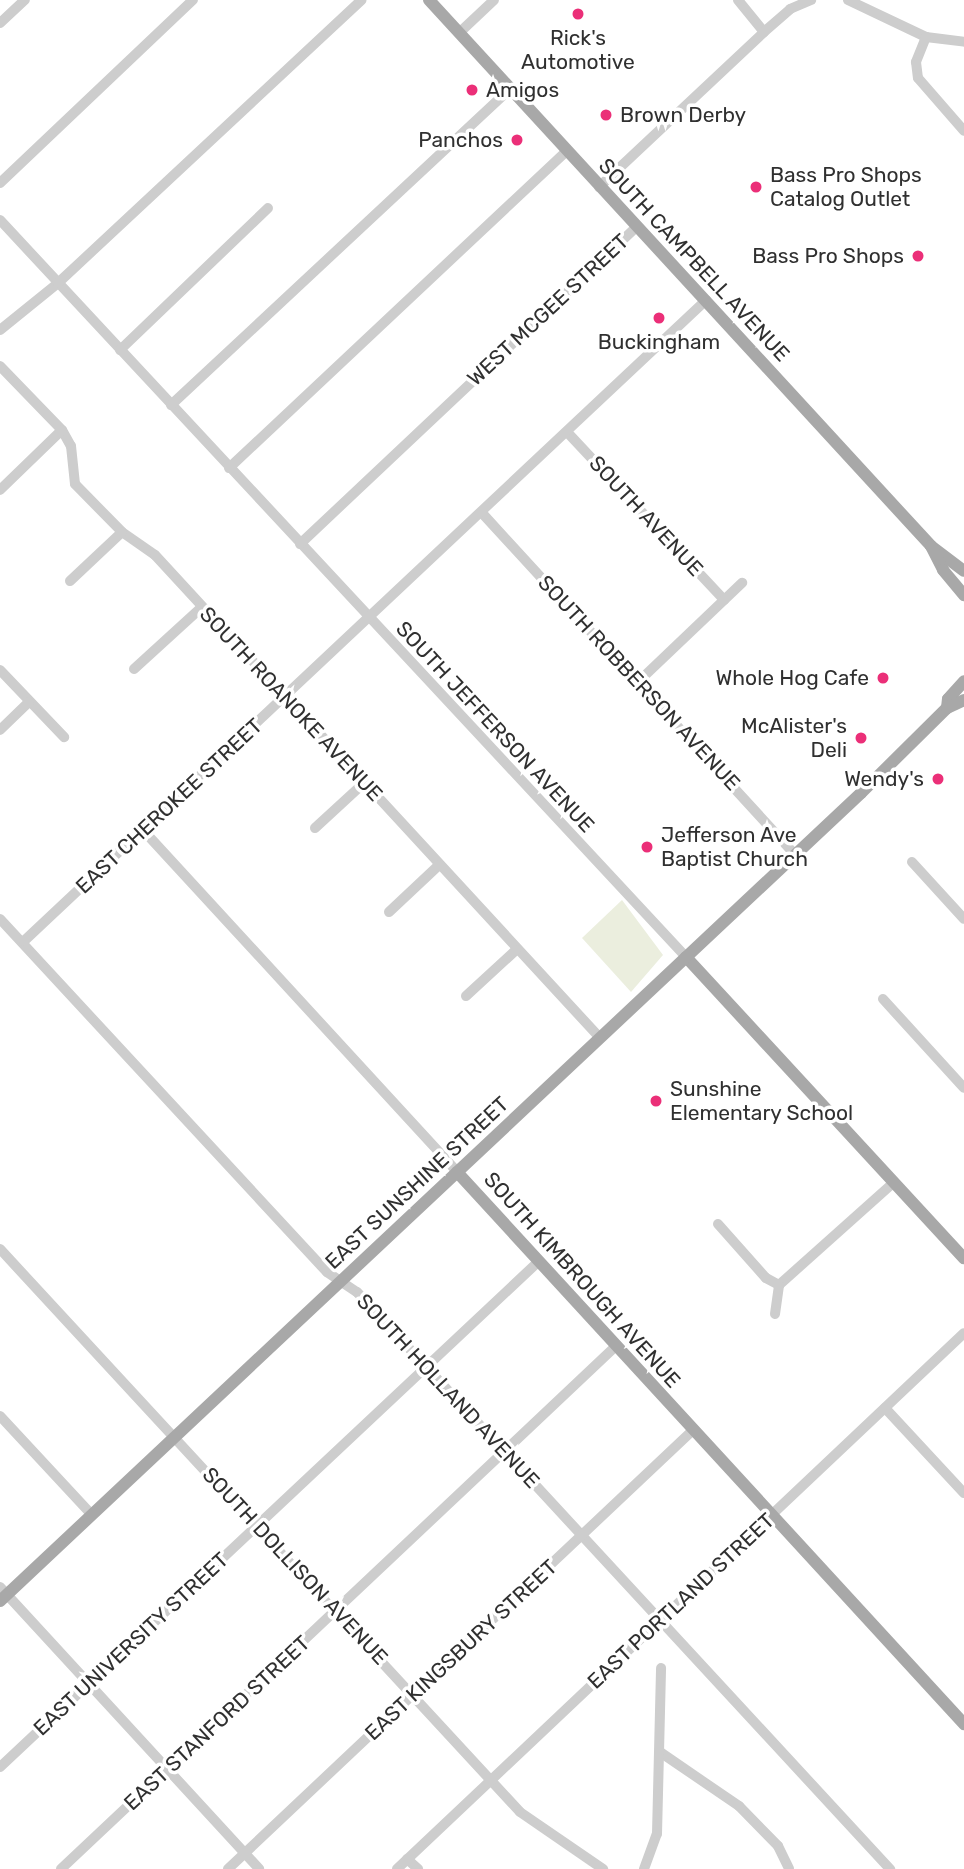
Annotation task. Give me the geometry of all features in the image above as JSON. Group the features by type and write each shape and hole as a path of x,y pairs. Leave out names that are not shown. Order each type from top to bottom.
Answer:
{"main road":[{"name":"SOUTH CAMPBELL AVENUE","path":"429,0 931,546 964,571"},
{"name":"SOUTH CAMPBELL AVENUE","path":"931,546 943,570 964,595"},
{"path":"947,708 948,699 964,681"},
{"path":"947,708 964,700"},
{"name":"EAST SUNSHINE STREET","path":"2,1594 92,1514 341,1281 861,793 947,708"},
{"name":"SOUTH JEFFERSON AVENUE","path":"686,957 964,1258"},
{"name":"SOUTH KIMBROUGH AVENUE","path":"457,1172 964,1724"}],"street":[{"path":"0,23 25,0"},
{"path":"0,183 192,0"},
{"path":"0,330 58,283 360,0"},
{"path":"459,33 494,0"},
{"path":"738,0 764,32"},
{"path":"599,187 790,9 811,0"},
{"path":"848,0 926,37 964,42"},
{"path":"926,37 916,62 918,78 964,131"},
{"path":"171,405 510,89"},
{"path":"229,468 397,313 566,151"},
{"path":"120,350 268,208"},
{"name":"SOUTH JEFFERSON AVENUE","path":"0,220 686,957"},
{"name":"WEST MCGEE STREET","path":"300,544 636,227"},
{"name":"EAST CHEROKEE STREET","path":"24,941 706,300"},
{"name":"SOUTH ROANOKE AVENUE","path":"0,366 62,430 71,446 75,484 122,532 156,555 516,950 600,1038"},
{"path":"0,490 62,430"},
{"name":"SOUTH AVENUE","path":"567,432 724,600"},
{"name":"SOUTH ROBBERSON AVENUE","path":"482,513 795,855"},
{"path":"70,581 122,532"},
{"path":"638,682 742,583"},
{"path":"134,669 202,607"},
{"path":"0,670 64,737"},
{"path":"0,730 29,702"},
{"path":"314,828 364,783"},
{"name":"SOUTH KIMBROUGH AVENUE","path":"143,830 457,1172"},
{"path":"912,862 964,919"},
{"path":"389,912 439,865"},
{"name":"SOUTH HOLLAND AVENUE","path":"0,919 24,941 327,1272 357,1292 890,1869"},
{"path":"0,939 10,930"},
{"path":"466,996 516,950"},
{"path":"883,999 961,1080"},
{"path":"775,1314 779,1285 894,1182"},
{"path":"718,1224 766,1278 779,1285"},
{"name":"SOUTH DOLLISON AVENUE","path":"0,1249 520,1812 603,1869"},
{"name":"EAST UNIVERSITY STREET","path":"0,1768 538,1262"},
{"name":"EAST PORTLAND STREET","path":"397,1869 964,1333"},
{"name":"EAST STANFORD STREET","path":"61,1869 616,1346"},
{"path":"885,1408 964,1493"},
{"path":"0,1416 92,1514"},
{"name":"EAST KINGSBURY STREET","path":"228,1869 693,1430"},
{"path":"2,1594 89,1684 259,1869"},
{"path":"644,1869 657,1834 661,1668"},
{"path":"660,1752 739,1806 778,1846 789,1869"},
{"path":"407,1859 418,1869"}],"green space":[{"path":"622,900 663,955 631,992 582,938"}],"place":[{"name":"Rick's Automotive","path":"578,14"},
{"name":"Amigos","path":"472,90"},
{"name":"Brown Derby","path":"606,115"},
{"name":"Panchos","path":"517,140"},
{"name":"Bass Pro Shops Catalog Outlet","path":"756,187"},
{"name":"Bass Pro Shops","path":"918,256"},
{"name":"Buckingham","path":"659,318"},
{"name":"Whole Hog Cafe","path":"883,678"},
{"name":"McAlister's Deli","path":"861,738"},
{"name":"Wendy's","path":"938,779"},
{"name":"Jefferson Ave Baptist Church","path":"647,847"},
{"name":"Sunshine Elementary School","path":"656,1101"}]}
